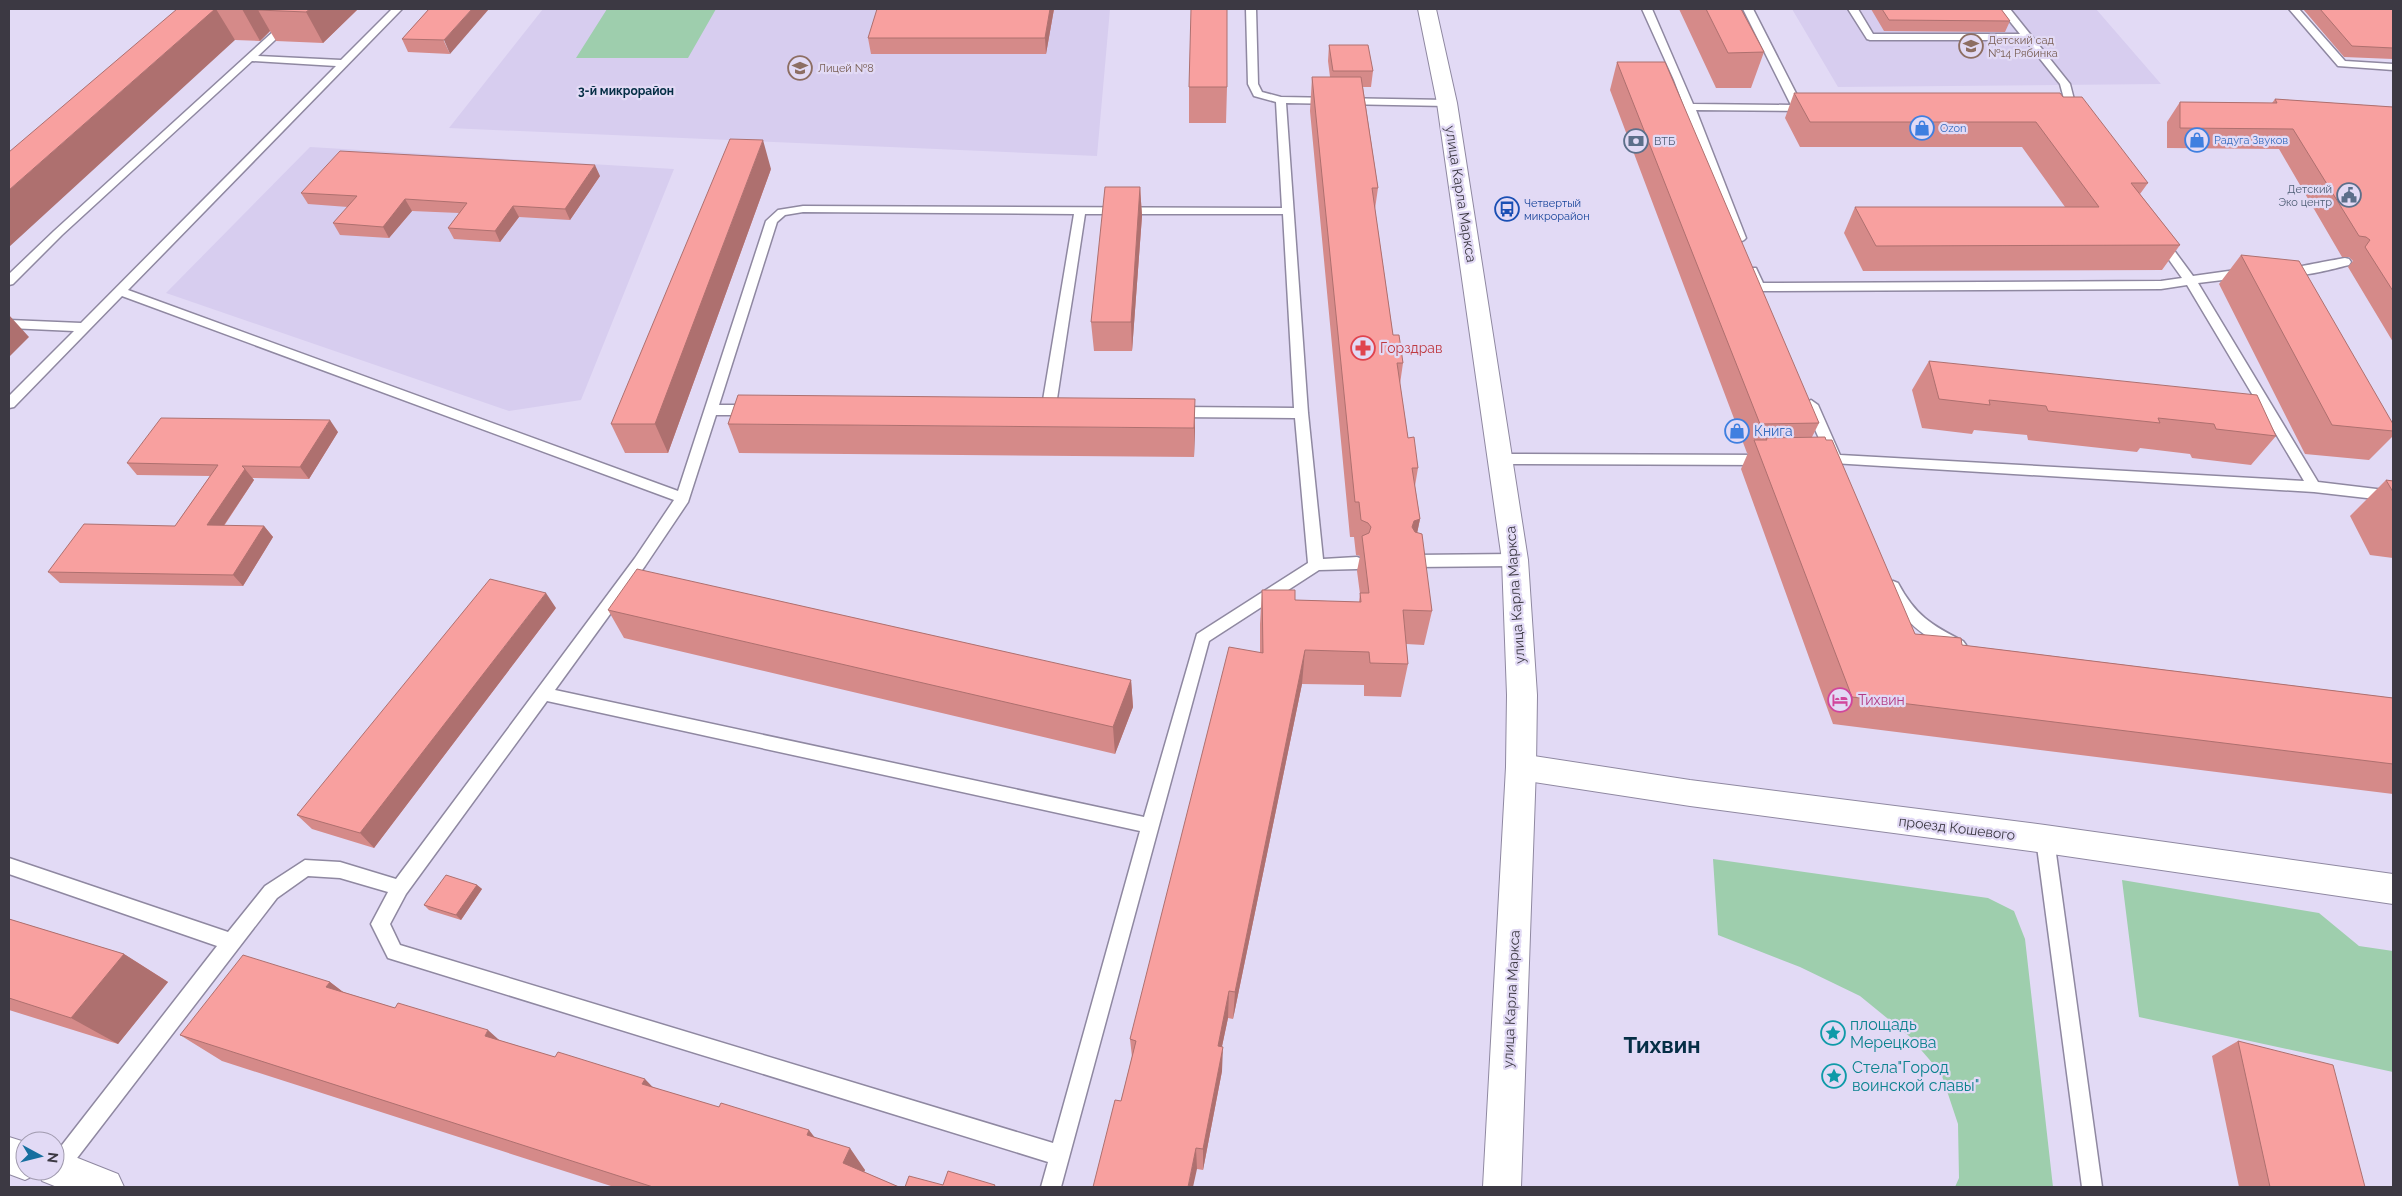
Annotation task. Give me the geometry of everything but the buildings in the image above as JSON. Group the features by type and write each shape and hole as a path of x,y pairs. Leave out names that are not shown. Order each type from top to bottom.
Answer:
{"main road":[{"name":"улица Карла Маркса","path":"1427,9 1447,103 1516,560 1522,695 1521,767 1502,1187"},
{"name":"проезд Кошевого","path":"1521,767 1700,794 2044,839 2393,890"},
{"path":"65,1175 105,1187"}],"lane":[{"path":"287,9 302,10"},
{"path":"9,404 397,9"},
{"path":"1251,9 1253,84 1258,94 1281,100 1447,103"},
{"path":"1647,9 1690,107 1766,305"},
{"path":"1748,9 1798,108"},
{"path":"1853,9 1870,37 2028,37"},
{"path":"2004,9 2065,84 2067,108 2079,124"},
{"path":"2294,9 2342,64 2393,67"},
{"path":"9,281 302,10"},
{"path":"248,58 343,63"},
{"path":"1281,100 1301,413 1316,565"},
{"path":"1690,107 1817,108"},
{"path":"1059,1155 394,952 380,924 400,888 640,562 683,498 772,221 782,212 803,209 1288,211"},
{"path":"1048,412 1080,210"},
{"path":"2152,227 2191,282 2314,487"},
{"path":"1758,287 2151,285 2191,282 2223,274 2264,273 2299,276 2345,262"},
{"path":"120,291 683,498"},
{"path":"9,324 84,327"},
{"path":"1807,396 1843,477"},
{"path":"711,410 761,410"},
{"path":"1165,412 1301,413"},
{"path":"1502,459 1780,460"},
{"path":"1807,459 1835,459 2314,487 2393,496"},
{"path":"1414,561 1516,560"},
{"path":"1052,1187 1059,1155 1202,638 1316,565 1357,563"},
{"path":"1886,572 1898,598 1920,626 1958,645 1968,647"},
{"path":"544,694 1150,826"},
{"path":"2044,839 2092,1187"},
{"path":"9,866 231,942"},
{"path":"57,1131 231,942 271,892 305,868 340,870 400,888"}],"shaded area":[{"name":"Лицей №8","path":"543,9 1110,9 1097,156 449,128"},
{"name":"Детский сад №14 Рябинка","path":"1792,9 2096,9 2161,84 1838,87"},
{"path":"310,147 674,169 581,400 509,411 166,293"}],"green space":[{"path":"607,9 716,9 688,58 576,58"},
{"path":"1713,859 1988,898 2014,911 2025,939 2053,1187 1955,1187 1959,1178 1958,1124 1941,1073 1909,1036 1860,996 1800,967 1718,935"},
{"path":"2122,880 2319,913 2359,946 2393,951 2393,1072 2139,1017"}],"place":[{"name":"Детский сад №14 Рябинка","path":"1971,46"},
{"name":"Лицей №8","path":"800,68"},
{"name":"Ozon","path":"1922,128"},
{"name":"Радуга Звуков","path":"2197,140"},
{"name":"ВТБ","path":"1636,141"},
{"name":"Детский Эко центр","path":"2349,195"},
{"name":"Четвертый микрорайон","path":"1507,209"},
{"name":"Горздрав","path":"1363,348"},
{"name":"Книга","path":"1737,431"},
{"name":"Тихвин","path":"1840,700"},
{"name":"площадь Мерецкова","path":"1833,1033"},
{"name":"Стела\"Город воинской славы\"","path":"1834,1076"}],"district":[{"name":"3-й микрорайон","path":"626,91"},
{"name":"Тихвин","path":"1662,1045"}]}
